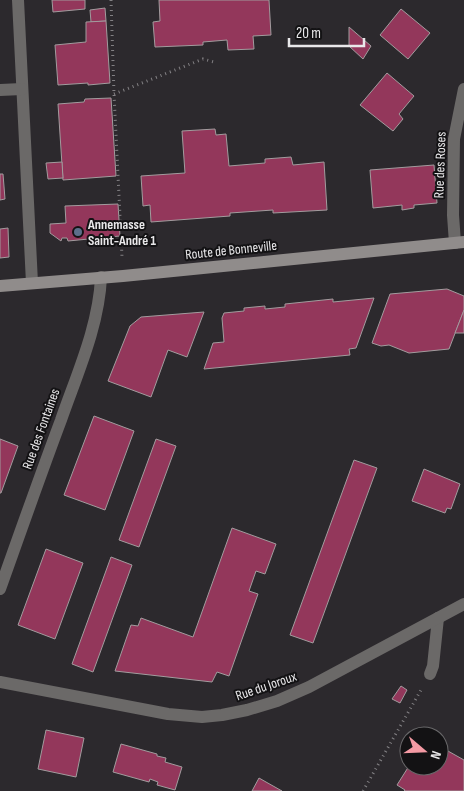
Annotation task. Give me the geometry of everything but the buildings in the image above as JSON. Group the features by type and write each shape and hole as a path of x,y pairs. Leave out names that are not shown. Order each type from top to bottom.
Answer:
{"main road":[{"name":"Route de Bonneville","path":"0,286 123,276 460,242"}],"street":[{"path":"18,0 32,283"},
{"path":"0,90 22,89"},
{"name":"Rue des Roses","path":"460,242 453,214 454,139 464,89"},
{"name":"Rue des Fontaines","path":"0,589 76,379 100,300 101,277"},
{"name":"Rue du Joroux","path":"0,682 168,714 202,717 247,710 277,701 309,687 464,604"},
{"path":"430,674 434,666 438,618"}],"path":[{"path":"111,0 123,276"},
{"path":"114,94 203,59 214,62"},
{"path":"363,791 430,674"}],"place":[{"name":"Annemasse Saint-André 1","path":"78,232"}]}
